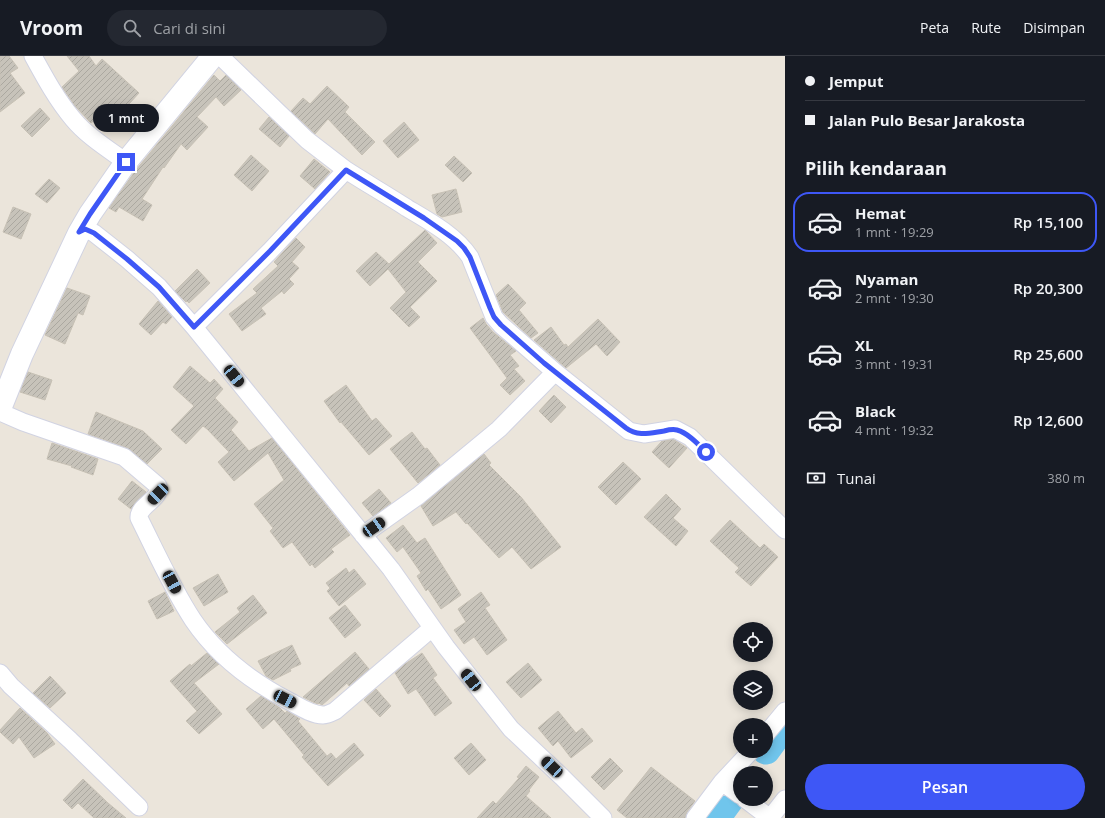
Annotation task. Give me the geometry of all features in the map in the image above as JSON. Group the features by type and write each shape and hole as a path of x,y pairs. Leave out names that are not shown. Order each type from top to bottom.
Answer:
{"street":[{"path":"33,56 46,81 73,120 86,132 126,162"},
{"path":"213,56 126,162 79,232 22,354 0,410 23,422 124,457 158,486 158,494 141,511 139,518 184,606 210,641 232,662 258,684 306,710 325,715 335,711 432,628"},
{"path":"220,56 307,140 346,170 424,218 457,241 470,257 494,317 501,325 555,372 629,431 644,434 675,429 690,437 785,530"},
{"path":"194,327 270,251 346,170"},
{"path":"79,232 85,229 94,233 159,287 194,327 391,569 432,628 511,729 603,818"},
{"path":"362,534 418,496 499,429 555,372"},
{"path":"0,673 11,686 70,740 139,807"},
{"path":"773,726 785,711"},
{"path":"695,818 733,797"},
{"path":"754,806 770,818 785,799"}],"building":[{"path":"0,56 9,56 18,68 10,73 25,93 0,112"},
{"path":"67,56 89,56 96,66 102,59 139,93 119,115 110,107 91,123 75,106 62,87 79,71"},
{"path":"214,75 220,81 226,75 241,90 224,106 216,97 197,117 208,127 187,150 181,144 164,168 163,167 142,199 152,205 143,221 119,207 116,212 109,208 136,170"},
{"path":"327,86 349,107 345,112 375,142 362,155 328,119 315,134 291,111 303,98 310,104"},
{"path":"40,108 50,119 32,137 21,126"},
{"path":"269,117 289,136 280,147 259,129"},
{"path":"404,122 419,140 398,158 383,141"},
{"path":"251,155 269,171 252,191 234,175"},
{"path":"454,156 472,173 463,182 445,165"},
{"path":"314,159 330,172 315,189 300,176"},
{"path":"49,179 60,188 47,203 35,194"},
{"path":"456,189 462,212 442,217 437,214 432,195"},
{"path":"13,207 31,214 21,239 3,232"},
{"path":"425,230 437,243 418,262 437,281 410,307 420,317 409,327 390,308 406,292 388,269 370,286 356,271 376,252 389,264"},
{"path":"296,238 305,247 292,262 299,268 289,279 294,284 284,294 282,291 261,308 266,314 242,331 229,314 257,293 253,289 278,266 274,262"},
{"path":"197,269 210,283 189,303 175,291"},
{"path":"508,284 526,303 519,310 538,333 531,338 503,312 496,295"},
{"path":"67,288 90,296 83,315 78,313 65,344 45,335"},
{"path":"158,301 172,317 166,324 163,322 151,335 139,324"},
{"path":"483,318 493,332 516,351 510,355 519,366 514,369 525,381 510,395 500,385 507,378 470,328"},
{"path":"598,319 620,342 607,356 596,344 566,368 534,340 551,327 564,345 566,344 568,347"},
{"path":"190,366 210,383 214,379 223,389 215,398 238,422 231,430 249,451 272,438 350,535 331,549 334,552 315,568 312,564 310,566 292,542 283,548 270,531 273,528 254,504 284,480 268,453 234,481 218,462 229,452 207,429 203,426 186,444 171,430 194,406 173,387"},
{"path":"28,372 52,380 45,400 20,392"},
{"path":"346,385 372,421 376,418 392,436 369,455 341,422 340,423 324,401"},
{"path":"554,395 566,407 551,423 539,411"},
{"path":"96,412 143,431 162,449 147,464 128,448 88,434"},
{"path":"412,432 440,465 418,483 390,449"},
{"path":"673,439 687,448 669,468 652,452 662,441"},
{"path":"52,443 98,459 93,475 71,467 72,466 47,459"},
{"path":"484,454 491,463 489,465 521,497 561,547 531,569 512,547 499,558 456,512 433,526 421,506"},
{"path":"623,462 641,479 616,505 598,487"},
{"path":"132,481 146,492 131,509 118,499"},
{"path":"379,489 391,503 373,516 362,503"},
{"path":"666,494 681,509 673,518 688,531 676,546 644,517"},
{"path":"730,520 760,548 764,544 778,557 751,586 735,572 739,568 710,541"},
{"path":"403,525 417,543 425,538 461,595 441,609 428,589 426,591 417,576 421,573 403,547 397,552 386,538"},
{"path":"346,568 349,573 354,569 366,584 339,606 327,591 330,588 326,583"},
{"path":"218,574 228,592 204,606 193,588"},
{"path":"165,592 174,611 157,619 148,601"},
{"path":"481,592 490,605 485,608 507,640 487,655 474,637 464,644 454,630 466,622 458,609"},
{"path":"253,595 267,613 227,644 215,632 240,612 237,608"},
{"path":"345,605 361,625 345,638 329,618"},
{"path":"292,645 301,664 273,680 266,676 258,661"},
{"path":"355,652 369,669 349,686 347,683 322,705 303,697"},
{"path":"207,653 219,664 194,683 222,714 199,734 186,721 197,711 170,681 190,664 191,666"},
{"path":"422,653 437,675 433,678 452,703 435,716 416,689 408,694 395,673 405,664"},
{"path":"528,663 542,680 521,698 506,682"},
{"path":"50,676 66,693 50,708 33,693"},
{"path":"376,689 391,706 380,717 364,700"},
{"path":"261,696 285,713 287,711 300,719 298,721 327,756 331,753 336,759 354,743 364,755 328,786 302,757 304,755 274,719 263,729 246,709"},
{"path":"20,708 47,733 55,744 34,758 19,737 13,744 0,732 0,730"},
{"path":"558,711 576,733 582,728 593,741 571,758 558,741 553,746 538,728"},
{"path":"471,743 486,760 469,775 454,758"},
{"path":"610,758 623,771 604,790 591,777"},
{"path":"526,766 539,777 526,796 551,818 477,818 493,801 496,804 519,778 517,777"},
{"path":"651,767 695,801 687,812 685,818 627,818 617,810"},
{"path":"83,779 126,818 94,818 78,803 72,809 63,800"}],"waterway":[{"path":"773,740 785,724"},
{"path":"716,818 733,795"}],"route":[{"path":"126,162 79,232 85,229 94,233 127,259 159,287 194,327 270,251 346,170 424,218 457,241 470,257 494,317 501,325 544,363 629,431 644,434 672,429 678,430 690,437 706,452"}]}
